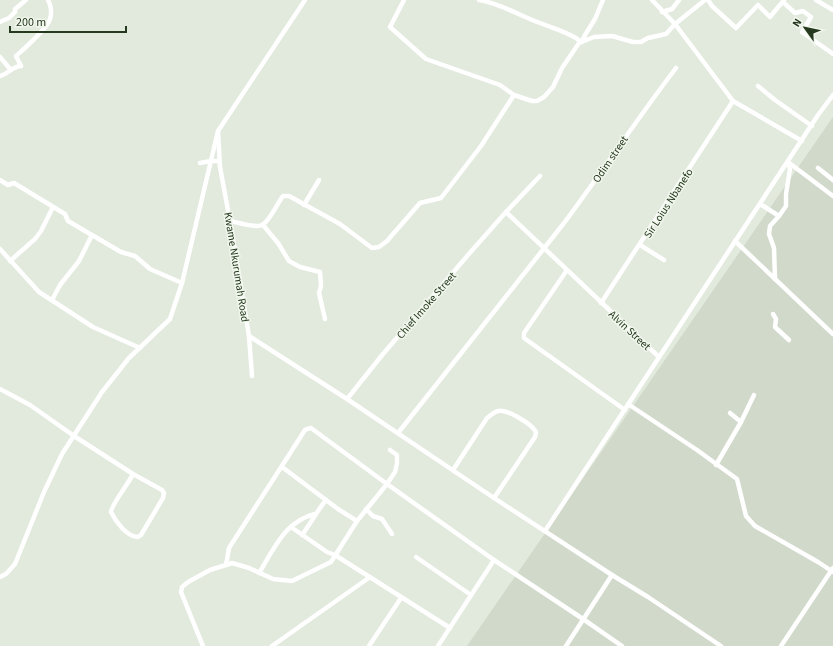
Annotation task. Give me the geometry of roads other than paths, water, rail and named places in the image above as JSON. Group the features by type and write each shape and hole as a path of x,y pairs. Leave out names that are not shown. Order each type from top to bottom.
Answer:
{"street":[{"path":"0,22 9,18 15,12 15,9 26,0"},
{"path":"0,76 6,74 16,66 22,66 16,56 32,43 50,19 50,4 48,0"},
{"path":"0,577 6,574 15,564 44,492 62,454 102,392 129,358 170,319 182,283 218,131 305,0"},
{"path":"404,0 390,27 426,59 500,85 514,95 532,101 538,101 553,87 562,68 575,48 582,42 594,37 612,36 633,42 641,42 648,38 666,34 675,24 707,0 736,28 758,5 770,17 784,1 795,13 803,11 811,17 802,32 833,54"},
{"path":"479,0 560,29 572,34 582,42"},
{"path":"582,42 603,0"},
{"path":"652,0 675,24 733,101 802,141"},
{"path":"662,12 672,9 679,0"},
{"path":"816,0 833,10"},
{"path":"0,57 11,70"},
{"name":"Odim street","path":"398,433 545,249 588,192 617,148 676,68"},
{"path":"758,86 781,105 812,126"},
{"path":"230,221 258,226 263,225 268,220 283,196 290,196 340,224 372,248 379,246 388,241 420,203 441,198 481,146 514,95"},
{"path":"546,531 735,241 818,115 833,95"},
{"name":"Sir Loius Nbanefo","path":"602,303 733,101"},
{"name":"Kwame Nkurumah Road","path":"218,131 219,161 247,332 249,336 721,646"},
{"path":"200,163 219,161"},
{"path":"788,162 833,196"},
{"path":"775,279 774,248 769,234 770,226 786,206 786,194 790,169 788,162"},
{"path":"818,168 833,180"},
{"name":"Chief Imoke Street","path":"347,399 383,354 506,212 540,176"},
{"path":"0,180 8,185 14,183 65,214 68,221 120,252 135,256 150,269 182,283"},
{"path":"304,205 319,180"},
{"path":"760,204 779,216"},
{"path":"10,261 35,239 41,231 53,206"},
{"name":"Alvin Street","path":"506,212 659,357"},
{"path":"263,225 278,243 289,261 300,267 320,272 321,286 319,293 325,319"},
{"path":"52,300 60,285 79,262 92,235"},
{"path":"735,241 833,334"},
{"path":"640,245 664,260"},
{"path":"0,249 39,292 93,327 140,348"},
{"path":"567,270 524,333 524,338 625,410"},
{"path":"773,314 776,319 775,327 789,340"},
{"path":"249,336 252,376"},
{"path":"0,389 30,405 74,436 133,474 162,490 164,493 163,498 141,535 138,537 134,537 120,526 112,512 113,506 124,491 133,474"},
{"path":"716,465 742,422 754,395"},
{"path":"628,404 697,450 737,479 746,516 755,526 832,570 781,646"},
{"path":"453,470 487,418 492,413 507,411 532,426 536,432 535,437 494,498"},
{"path":"730,412 742,422"},
{"path":"226,565 229,548 305,430 311,428 494,560 622,646"},
{"path":"203,646 181,592 182,587 210,570 232,563 241,565 273,579 296,580 331,562 357,521 387,484 394,472 397,463 397,455 390,450"},
{"path":"282,467 357,521"},
{"path":"302,535 326,500"},
{"path":"366,509 373,516 382,519 392,534"},
{"path":"259,573 285,531 306,516 315,514"},
{"path":"291,527 328,552 336,555 450,628"},
{"path":"416,557 471,595"},
{"path":"438,646 494,560"},
{"path":"566,646 612,575"},
{"path":"272,646 370,577"},
{"path":"369,646 401,598"}]}
